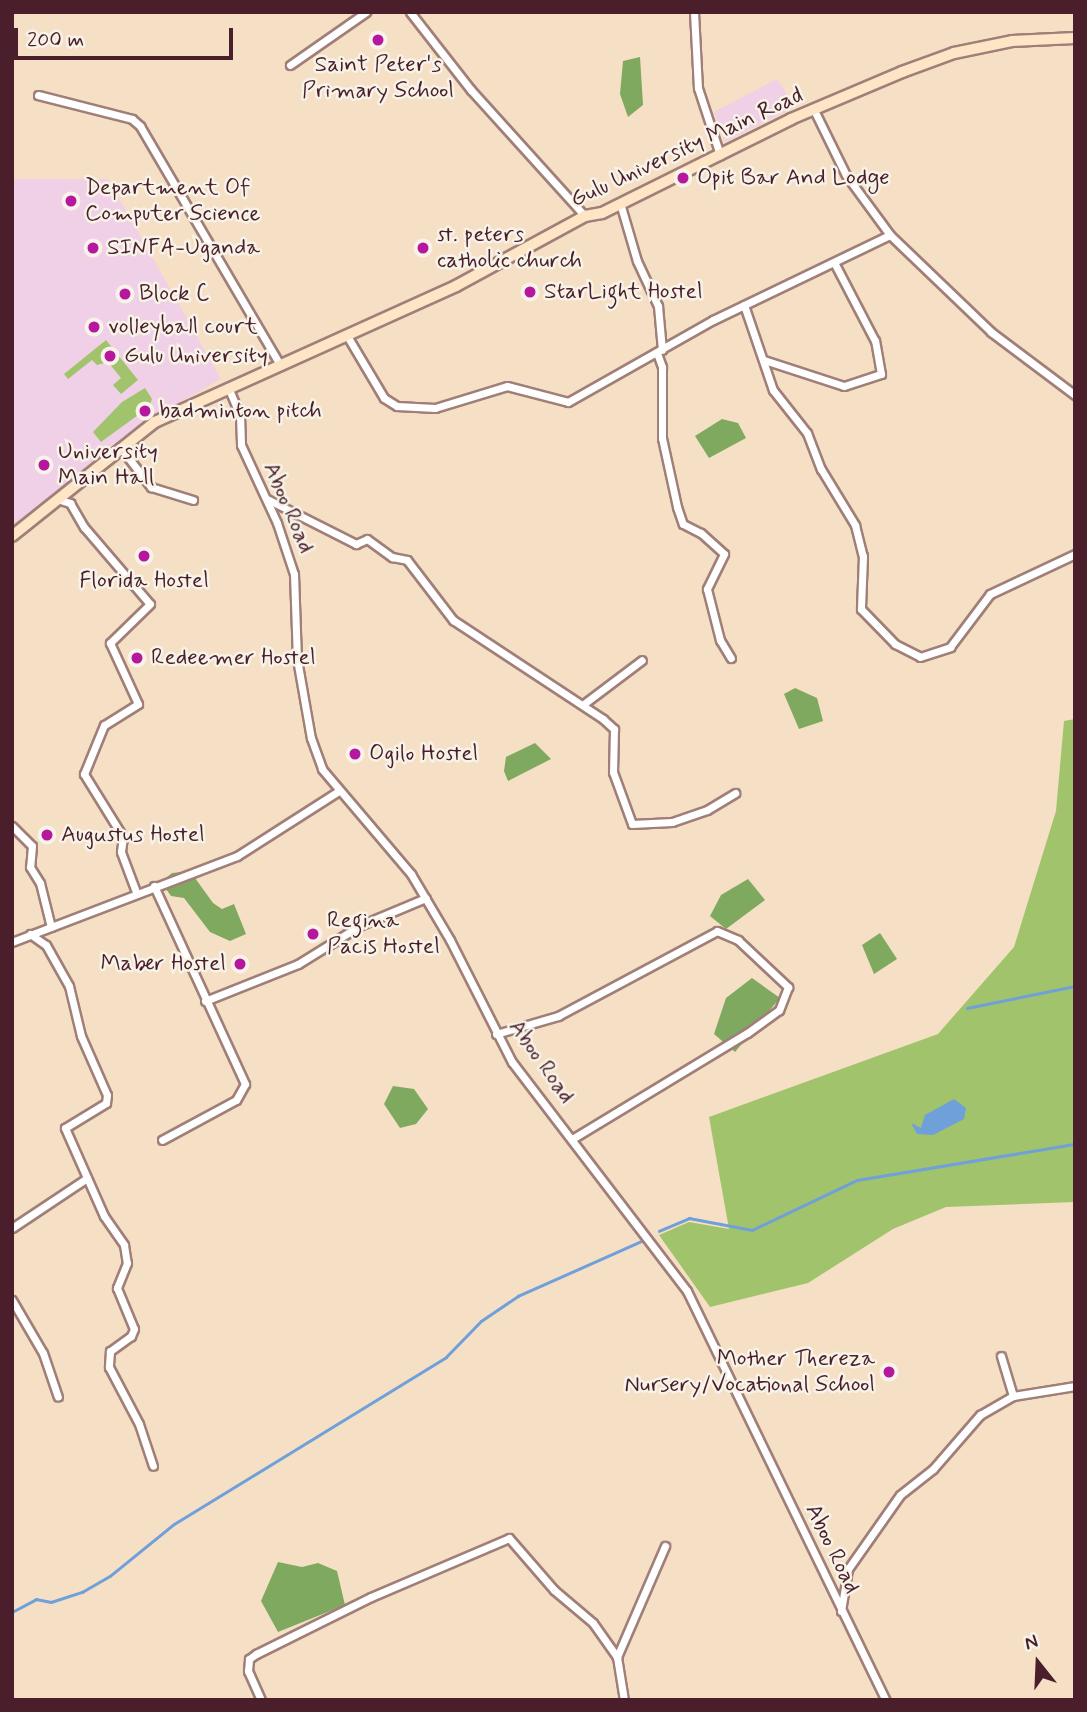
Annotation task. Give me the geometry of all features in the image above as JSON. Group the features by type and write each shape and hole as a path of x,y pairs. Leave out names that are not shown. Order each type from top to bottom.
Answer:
{"street":[{"path":"290,65 366,12"},
{"path":"410,12 471,90 585,216"},
{"path":"694,12 698,88 720,155"},
{"name":"Gulu University Main Road","path":"12,536 120,447 156,422 228,386 514,258 585,216 620,204 814,110 954,53 1012,41 1075,38"},
{"path":"38,95 132,119 140,126 279,363"},
{"path":"814,110 846,175 890,235 991,332 1075,395"},
{"path":"620,204 639,265 658,306 663,438 677,507 683,524 701,533 724,554 708,589 720,640 730,658"},
{"path":"346,334 384,398 407,409 435,408 506,386 568,402 744,305 835,264 890,235"},
{"path":"764,360 844,386 881,374 875,341 835,264"},
{"path":"744,305 773,390 807,433 821,469 855,525 863,556 862,610 895,644 920,657 950,647 990,594 1075,554"},
{"name":"Aboo Road","path":"228,386 240,415 241,445 266,499 294,574 297,659 311,738 322,769 337,792 368,824 426,898 496,1034 694,1303 886,1700"},
{"path":"120,447 151,487 192,500"},
{"path":"57,499 70,503 84,527 150,604 110,643 138,704 104,724 84,774 123,837 121,852 136,892"},
{"path":"266,499 356,544 367,539 392,557 407,560 453,620 584,703 614,729 613,772 632,824 672,822 715,807 735,793"},
{"path":"584,703 642,660"},
{"path":"12,942 136,892 237,856 337,792"},
{"path":"12,826 32,846 30,867 40,883 51,927"},
{"path":"154,886 205,1001 239,1063 243,1091 236,1100 162,1140"},
{"path":"205,1001 298,964 361,925 426,898"},
{"path":"496,1034 558,1016 717,931 738,940 788,987 779,1010 747,1033 572,1139"},
{"path":"30,934 46,946 69,986 81,1036 107,1095 106,1103 65,1128 104,1216 119,1236 126,1259 117,1288 133,1332 110,1351 109,1367 139,1424 153,1466"},
{"path":"12,1228 87,1178"},
{"path":"12,1300 43,1353 58,1397"},
{"path":"1001,1356 1013,1396"},
{"path":"841,1611 848,1569 900,1495 933,1469 980,1415 1013,1396 1075,1386"},
{"path":"261,1700 248,1671 249,1659 256,1654 505,1538 516,1541 554,1590 589,1617 617,1657 624,1700"},
{"path":"617,1657 665,1546"}],"shaded area":[{"path":"777,79 795,107 725,142 714,112"},
{"name":"Gulu University","path":"12,179 108,179 221,379 148,420 113,446 103,446 94,453 93,464 12,532"}],"green space":[{"path":"640,57 643,105 628,117 620,94 623,61"},
{"path":"106,340 138,380 121,394 113,385 121,378 108,362 97,365 92,360 68,379 64,374"},
{"path":"145,388 152,399 149,407 101,442 93,432 122,402"},
{"path":"722,419 738,423 746,438 709,458 695,436"},
{"path":"795,688 817,698 823,721 799,729 784,694"},
{"path":"1075,719 1075,1202 946,1207 893,1229 808,1283 710,1307 659,1235 689,1222 729,1229 709,1117 938,1034 1014,947 1056,811 1064,721"},
{"path":"535,743 551,759 508,781 504,771 506,757"},
{"path":"190,871 213,903 222,909 234,904 246,934 230,941 210,932 184,898 171,896 161,882 172,873"},
{"path":"748,879 765,900 726,929 710,916 721,895"},
{"path":"880,933 897,959 874,974 862,945"},
{"path":"752,978 780,998 735,1052 714,1034 726,998"},
{"path":"393,1086 414,1089 428,1109 416,1124 400,1128 384,1104"},
{"path":"278,1562 302,1567 318,1563 337,1571 345,1605 278,1632 261,1601"}],"water":[{"path":"954,1099 966,1108 964,1119 933,1135 917,1134 911,1123 921,1128 925,1115"}],"waterway":[{"path":"967,1008 1075,986"},
{"path":"659,1231 689,1218 752,1230 857,1180 1075,1144"},
{"path":"12,1612 36,1599 51,1602 82,1592 110,1576 174,1524 446,1357 481,1321 518,1296 644,1240"}],"place":[{"name":"Saint Peter's Primary School","path":"378,40"},
{"name":"Opit Bar And Lodge","path":"683,178"},
{"name":"Department Of Computer Science","path":"71,201"},
{"name":"SINFA-Uganda","path":"93,248"},
{"name":"st. peters catholic church","path":"423,248"},
{"name":"StarLight Hostel","path":"530,292"},
{"name":"Block C","path":"125,294"},
{"name":"volleyball court","path":"94,327"},
{"name":"Gulu University","path":"110,356"},
{"name":"badminton pitch","path":"145,411"},
{"name":"University Main Hall","path":"44,465"},
{"name":"Florida Hostel","path":"144,556"},
{"name":"Redeemer Hostel","path":"137,658"},
{"name":"Ogilo Hostel","path":"355,754"},
{"name":"Augustus Hostel","path":"47,835"},
{"name":"Regina Pacis Hostel","path":"313,934"},
{"name":"Maber Hostel","path":"240,964"},
{"name":"Mother Thereza Nursery/Vocational School","path":"889,1372"}]}
